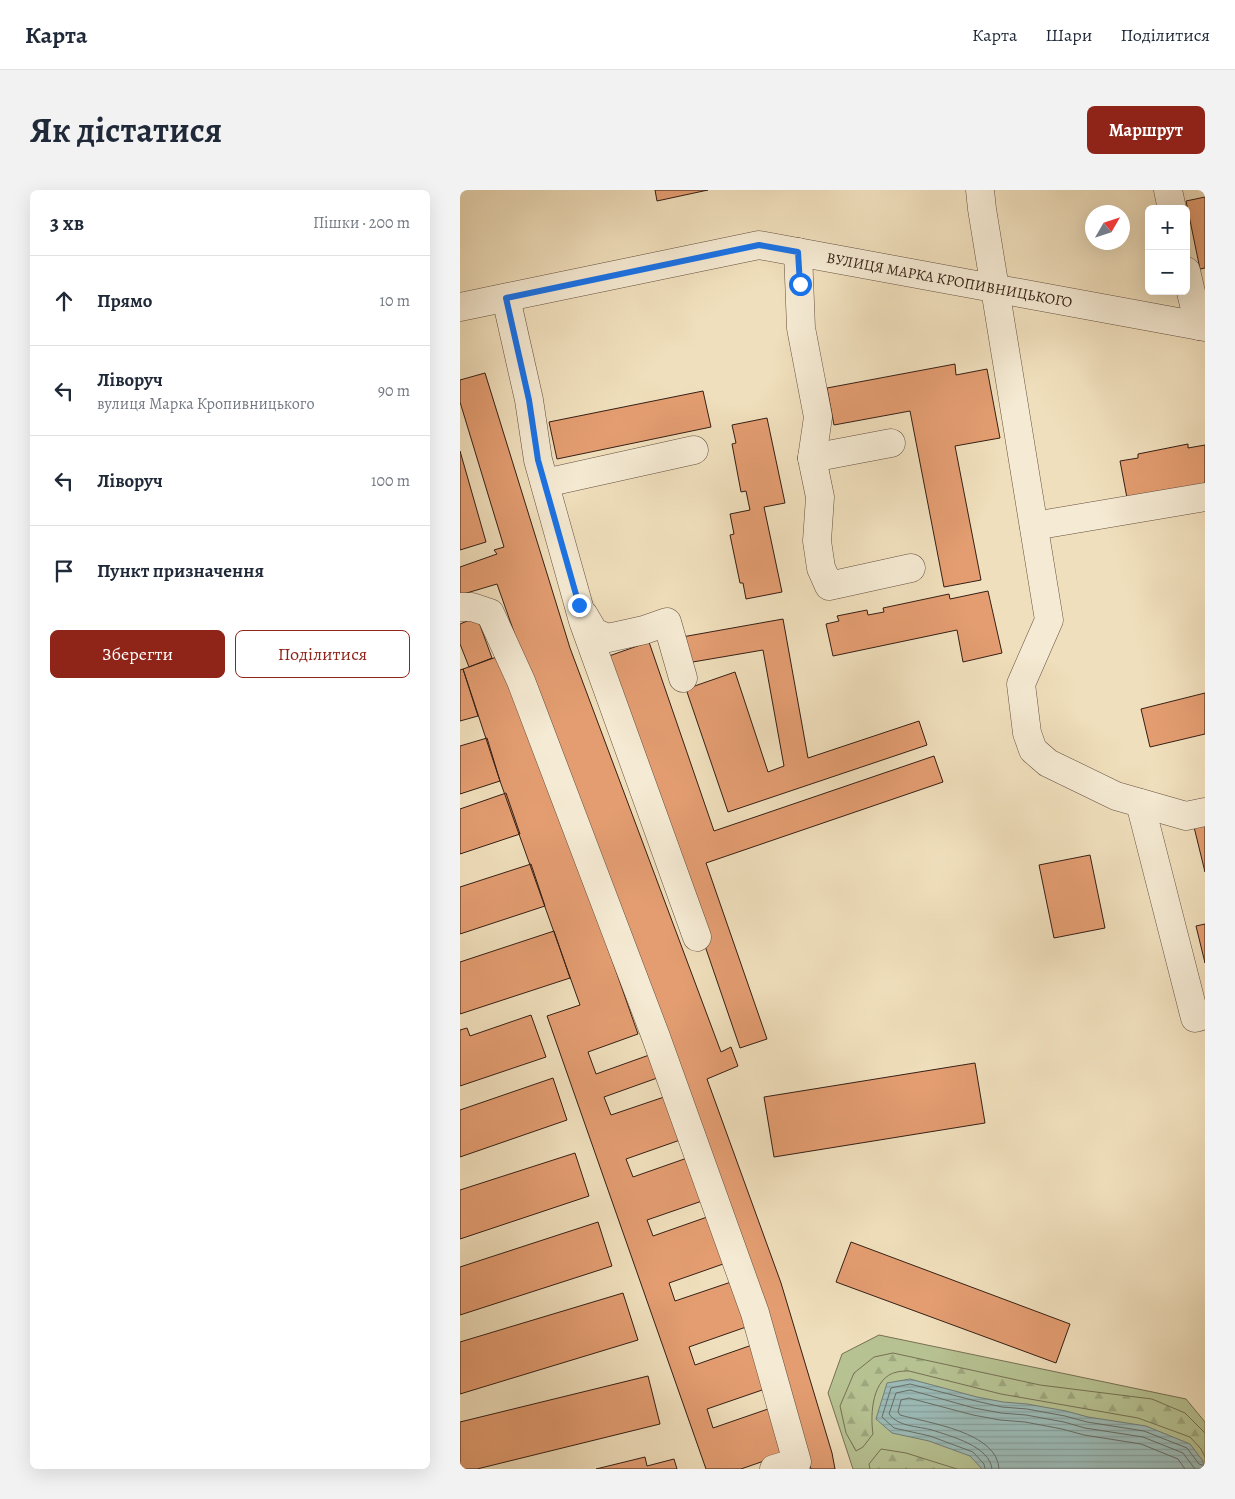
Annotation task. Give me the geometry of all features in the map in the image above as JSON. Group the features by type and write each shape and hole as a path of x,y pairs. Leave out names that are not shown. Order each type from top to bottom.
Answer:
{"street":[{"path":"980,190 1049,620 1021,684 1027,733 1033,750 1048,763 1116,796 1186,816 1205,812"},
{"path":"1168,190 1171,205"},
{"name":"ВУЛИЦЯ МАРКА КРОПИВНИЦЬКОГО","path":"460,307 759,245 1202,327"},
{"path":"798,252 801,328 818,416 812,458 820,497 817,541 821,568 830,586 912,568"},
{"path":"1190,285 1202,327"},
{"path":"506,298 529,400 538,460 583,621 697,937"},
{"path":"812,458 890,443"},
{"path":"545,483 694,450"},
{"path":"1034,526 1205,497"},
{"path":"579,605 594,632 608,638 644,630 668,622 683,678"},
{"path":"460,608 472,607 490,613 521,681 660,1046 755,1314 797,1462 774,1469"},
{"path":"1140,802 1195,1018 1205,1015"}],"green space":[{"path":"879,1335 1186,1399 1205,1422 1205,1469 853,1469 828,1393 842,1354"},
{"path":"893,1353 1040,1385 1152,1399 1185,1413 1205,1433 1205,1457 1201,1449 1190,1437 1138,1418 1001,1394 909,1371 897,1372 889,1375 882,1381 874,1397 873,1434 863,1447 856,1451 846,1433 840,1406 854,1373 874,1357"},
{"path":"881,1449 906,1453 957,1469 870,1469 869,1464"}],"water":[{"path":"910,1379 977,1397 1027,1404 1088,1417 1146,1426 1190,1444 1203,1461 1204,1469 982,1469 970,1456 929,1441 892,1433 876,1419 887,1383"}],"building":[{"path":"655,190 708,190 657,201"},
{"path":"1205,197 1205,268 1200,269 1190,220 1190,205 1187,205 1186,201"},
{"path":"955,364 956,375 987,369 1000,438 955,446 981,580 944,587 910,411 834,425 827,388"},
{"path":"485,373 570,648 721,1052 731,1047 738,1066 707,1079 781,1283 832,1453 835,1469 811,1469 759,1289 531,680 497,584 460,595 460,567 497,554 494,550 504,547 460,402 460,380"},
{"path":"703,391 711,427 557,459 549,422"},
{"path":"767,418 785,503 764,507 782,592 746,599 743,583 740,583 730,535 734,534 730,514 750,510 746,491 741,492 732,444 736,443 732,425"},
{"path":"1188,444 1188,448 1205,445 1205,484 1127,498 1120,461 1138,458 1138,454"},
{"path":"460,451 486,542 460,550"},
{"path":"988,591 1002,653 963,662 957,630 833,656 826,624 839,621 837,616 867,610 868,615 884,612 883,608 949,594 950,599"},
{"path":"477,617 492,658 469,667 460,644 460,624"},
{"path":"783,619 808,758 919,721 927,745 728,812 686,689 735,672 768,772 784,766 763,650 687,663 682,637"},
{"path":"649,642 714,831 934,756 943,782 706,863 767,1039 740,1048 606,657"},
{"path":"505,654 638,1034 588,1052 596,1074 652,1054 660,1077 604,1097 611,1115 667,1096 683,1139 626,1159 633,1177 690,1157 705,1200 647,1220 653,1236 710,1216 726,1263 669,1283 675,1301 734,1281 749,1326 689,1347 695,1365 752,1345 768,1388 707,1409 713,1428 768,1409 784,1454 741,1469 706,1469 547,1016 580,1005 500,781 463,669"},
{"path":"463,669 478,716 460,721 460,670"},
{"path":"1205,693 1205,734 1150,747 1141,709"},
{"path":"487,738 500,781 460,794 460,746"},
{"path":"506,793 520,834 460,854 460,809"},
{"path":"1205,825 1205,872 1194,827"},
{"path":"1090,855 1105,928 1054,938 1039,865"},
{"path":"531,864 545,906 460,934 460,887"},
{"path":"1205,924 1205,963 1196,926"},
{"path":"554,931 570,978 460,1014 460,962"},
{"path":"531,1015 546,1057 460,1086 460,1030 467,1028 470,1036"},
{"path":"975,1063 985,1123 774,1157 764,1097"},
{"path":"553,1078 567,1120 460,1157 460,1110"},
{"path":"575,1153 589,1196 460,1239 460,1190"},
{"path":"598,1222 612,1266 460,1315 460,1267"},
{"path":"851,1242 1070,1324 1056,1363 836,1282"},
{"path":"623,1293 638,1340 460,1394 460,1342"},
{"path":"648,1376 660,1424 477,1469 460,1469 460,1422"},
{"path":"645,1457 647,1466 674,1459 677,1469 596,1469"}],"route":[{"path":"579,605 538,460 529,400 506,298 759,245 798,252 800,284"}]}
